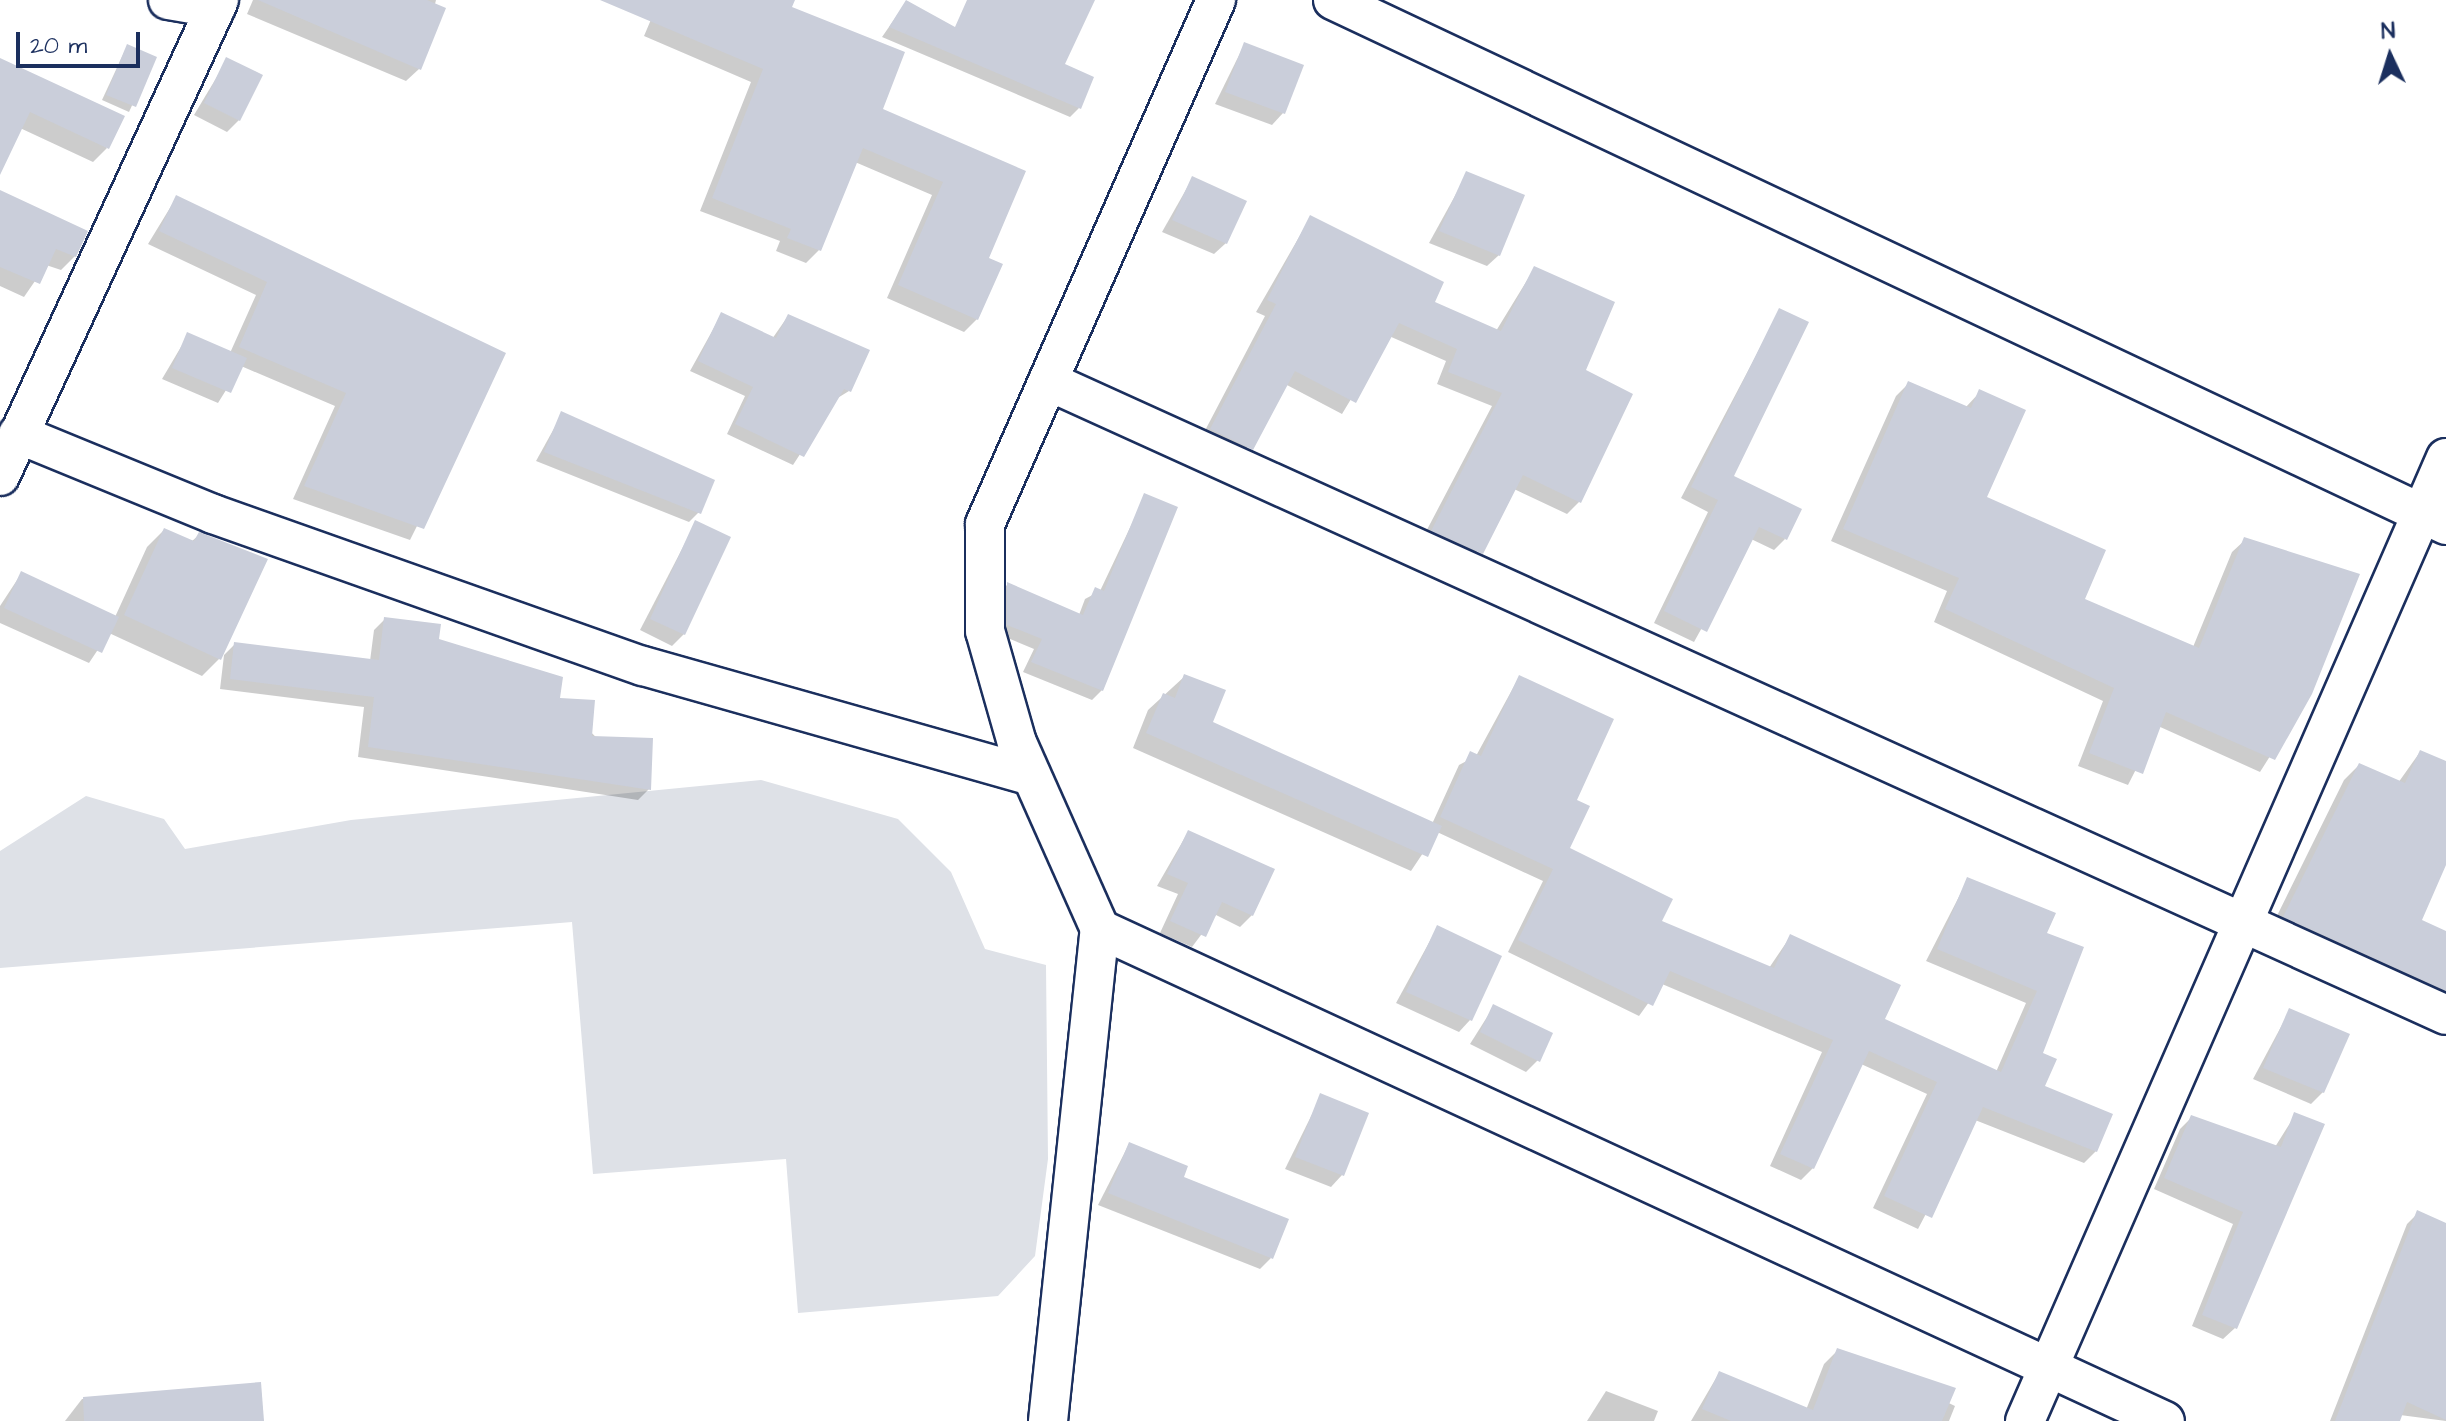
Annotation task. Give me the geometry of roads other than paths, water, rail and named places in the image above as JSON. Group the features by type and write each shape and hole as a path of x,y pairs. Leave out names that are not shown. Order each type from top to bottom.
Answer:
{"street":[{"path":"0,476 217,4 168,0"},
{"path":"1048,1421 1100,929 1031,776 985,631 985,524 1216,0"},
{"path":"1333,0 2433,520"},
{"path":"1048,381 2243,926 2446,1015"},
{"path":"18,434 213,514 643,666 1031,776"},
{"path":"2025,1421 2243,926 2433,520 2446,458"},
{"path":"1100,929 2047,1372 2165,1421"}]}
